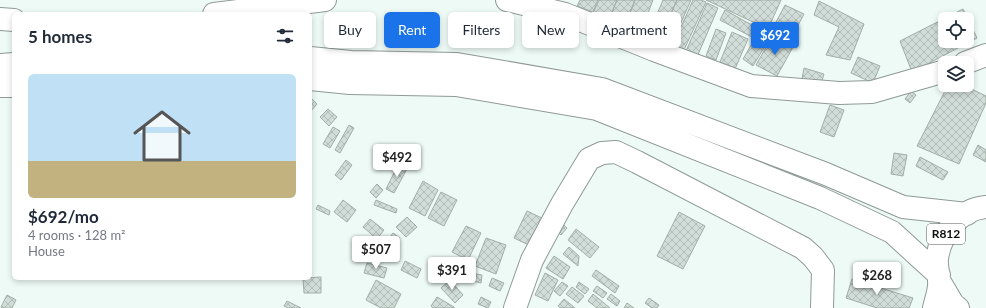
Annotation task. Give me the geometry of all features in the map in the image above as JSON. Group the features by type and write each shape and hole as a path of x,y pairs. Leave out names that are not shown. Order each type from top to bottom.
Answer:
{"main road":[{"path":"230,12 325,0"},
{"path":"507,0 565,14 654,50 751,86 839,94 872,92 938,73"},
{"path":"0,19 12,20"},
{"path":"974,60 986,55"},
{"path":"312,58 351,62 457,64 602,89 826,174 903,207 979,207"},
{"path":"0,65 12,64"},
{"path":"312,79 350,83 456,85 597,109 820,198 892,232 939,279"},
{"path":"0,86 12,86"},
{"path":"515,308 532,260 562,204 589,159 602,153 616,152 803,248 813,257 823,270 822,308"},
{"name":"R812","path":"934,308 939,279 937,260 942,239 955,221 979,207"},
{"name":"R812","path":"939,279 953,304 958,308"}],"building":[{"path":"580,0 598,0 593,12 577,6"},
{"path":"599,0 617,0 612,12 593,12"},
{"path":"617,0 635,0 630,12 612,12"},
{"path":"635,0 653,0 648,12 630,12"},
{"path":"663,0 677,0 672,12 658,12"},
{"path":"677,0 691,0 681,23 681,12 672,12"},
{"path":"693,0 701,0 706,2 684,50 680,48 681,48 681,27"},
{"path":"706,0 781,0 768,29"},
{"path":"819,1 864,24 850,60 826,55 839,27 814,15"},
{"path":"707,3 718,8 697,57 686,51"},
{"path":"785,5 804,14 792,37 773,28"},
{"path":"963,9 964,12 957,12"},
{"path":"725,10 768,34 763,43 720,20"},
{"path":"938,22 938,48 958,48 943,56 938,56 938,58 912,72 900,41"},
{"path":"716,29 726,33 716,60 706,56"},
{"path":"732,32 748,39 735,69 720,62"},
{"path":"974,32 977,38 974,40"},
{"path":"773,35 793,47 777,76 756,65"},
{"path":"754,40 765,46 753,66 743,59"},
{"path":"858,57 880,66 873,83 851,73"},
{"path":"804,68 824,74 821,84 802,79"},
{"path":"974,90 986,96 986,103 959,164 917,146 944,92 974,92"},
{"path":"911,91 916,95 910,103 905,99"},
{"path":"312,99 317,104 312,110"},
{"path":"830,105 844,110 834,137 820,132"},
{"path":"328,109 337,117 329,126 320,117"},
{"path":"349,125 354,128 340,153 335,150"},
{"path":"333,127 340,131 330,148 323,144"},
{"path":"978,145 986,150 986,162 973,155"},
{"path":"894,153 907,155 903,176 891,174"},
{"path":"920,157 948,172 943,180 916,166"},
{"path":"346,160 352,165 341,180 335,175"},
{"path":"399,163 408,167 394,193 386,189"},
{"path":"423,181 438,190 425,216 409,208"},
{"path":"377,184 383,190 376,198 370,192"},
{"path":"441,192 457,200 444,226 428,218"},
{"path":"343,200 356,210 347,222 334,212"},
{"path":"376,200 397,209 396,213 374,205"},
{"path":"318,205 330,211 329,215 316,209"},
{"path":"527,211 546,220 533,247 514,238"},
{"path":"679,212 705,226 683,269 657,256"},
{"path":"407,217 417,227 406,237 396,227"},
{"path":"370,219 384,230 377,239 363,227"},
{"path":"561,222 567,228 561,235 555,229"},
{"path":"466,226 481,233 468,260 452,252"},
{"path":"576,229 599,247 590,258 568,240"},
{"path":"393,233 400,238 388,253 382,248"},
{"path":"486,238 506,245 496,274 475,266"},
{"path":"569,247 579,256 578,266 563,254"},
{"path":"554,256 570,267 563,279 546,268"},
{"path":"405,261 421,269 417,278 401,270"},
{"path":"367,263 387,268 384,278 364,273"},
{"path":"596,270 619,286 615,293 592,276"},
{"path":"470,273 482,275 481,283 469,280"},
{"path":"545,273 558,280 548,301 535,295"},
{"path":"321,277 321,293 304,293 303,280 312,280 312,278"},
{"path":"492,278 504,283 500,291 489,286"},
{"path":"852,279 913,298 909,308 877,308 846,298"},
{"path":"376,280 401,294 394,308 381,308 366,300"},
{"path":"450,280 463,295 455,303 441,288"},
{"path":"562,282 568,286 560,296 554,291"},
{"path":"579,282 589,289 585,294 576,287"},
{"path":"597,286 607,293 603,298 593,291"},
{"path":"572,287 584,296 578,303 566,294"},
{"path":"593,294 610,308 597,308 588,301"},
{"path":"611,294 620,301 617,306 607,299"},
{"path":"7,295 16,300 12,308 1,307"},
{"path":"437,297 454,308 433,308 431,306"},
{"path":"481,297 491,302 488,308 478,304"},
{"path":"649,298 659,305 657,308 652,308 645,303"},
{"path":"564,299 575,308 561,308 558,306"},
{"path":"287,301 301,308 288,308 284,306"},
{"path":"627,303 634,308 624,308"}]}
